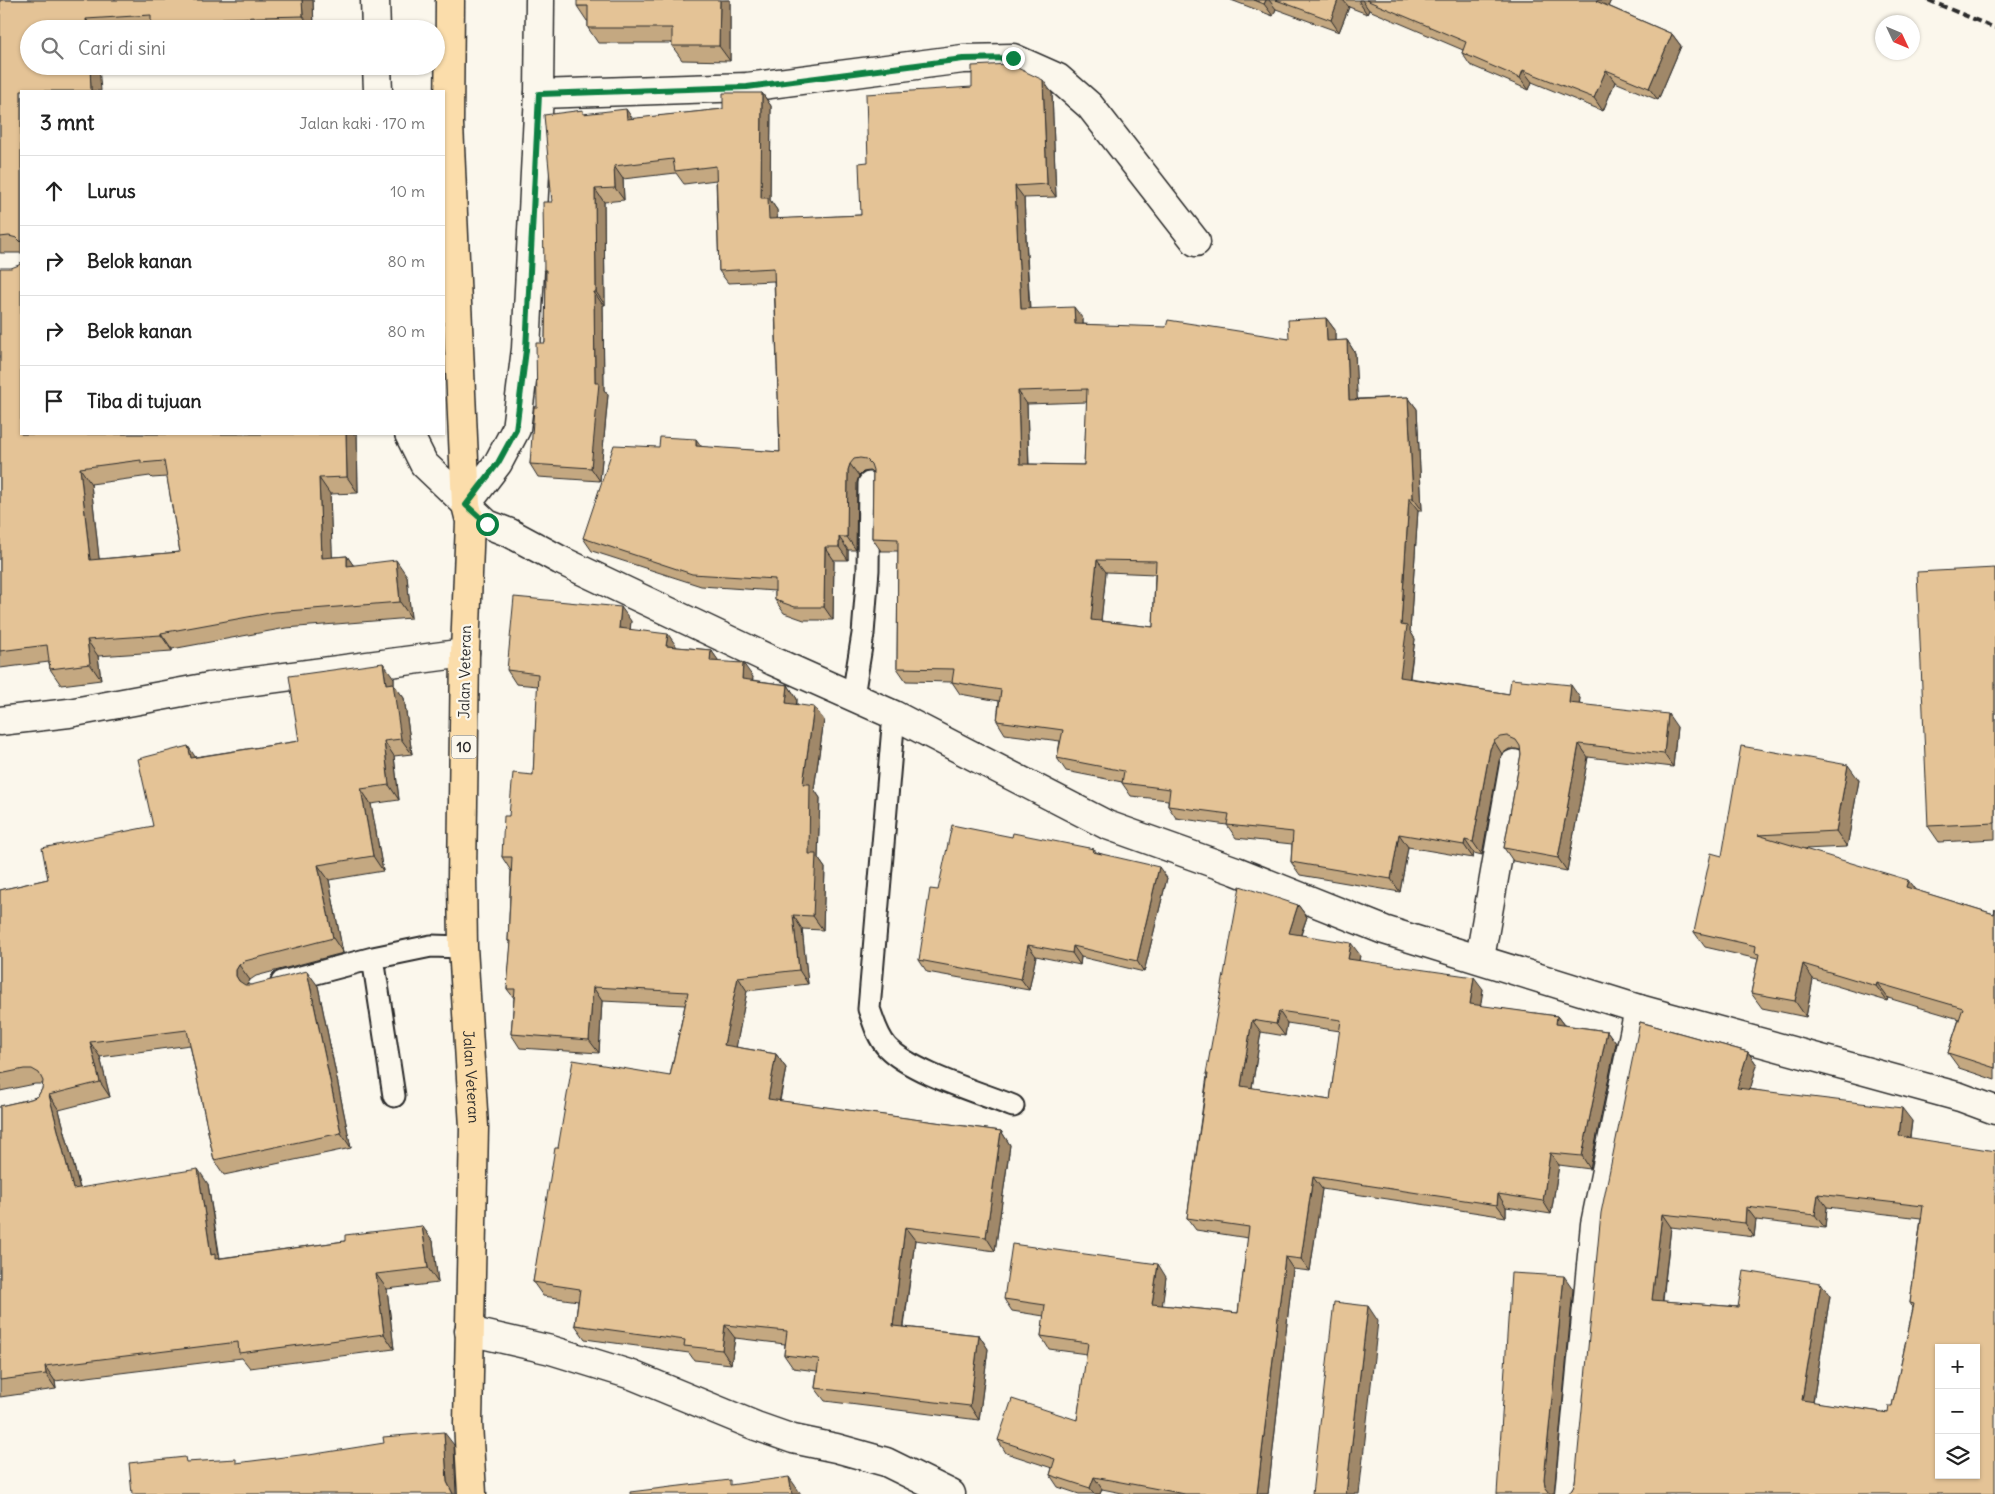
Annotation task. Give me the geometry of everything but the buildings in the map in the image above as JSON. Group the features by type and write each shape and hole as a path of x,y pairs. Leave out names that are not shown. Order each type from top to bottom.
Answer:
{"highway":[{"name":"Jalan Veteran","path":"450,0 448,124 466,505 470,521 465,653 462,878 463,947 474,1127 468,1423 472,1494"}],"street":[{"path":"375,0 376,20"},
{"path":"466,505 498,463 516,430 526,350 539,94 540,0"},
{"path":"539,94 747,87 963,59 1013,58 1058,78 1090,106 1196,242"},
{"path":"377,75 378,90"},
{"path":"409,435 424,464 487,524 510,533 560,560 773,661 894,715 1107,825 1236,871 1384,930 1480,958 1639,1009 1960,1097 1995,1110"},
{"path":"0,721 69,713 209,687 465,653"},
{"path":"1480,958 1514,764"},
{"path":"1570,1494 1595,1224 1639,1009"},
{"path":"469,1331 552,1350 632,1375 756,1426 793,1439 836,1448 886,1462 951,1494"}],"lane":[{"path":"853,696 863,634 867,588 869,483"},
{"path":"894,715 869,1009 877,1032 888,1047 912,1066 1013,1106"},
{"path":"259,988 373,958 431,946 463,947"},
{"path":"373,958 394,1096"}],"railway":[{"path":"1928,0 1995,28"}],"route":[{"path":"487,524 466,505 498,463 516,430 526,350 539,94 747,87 963,59 1013,58"}]}
